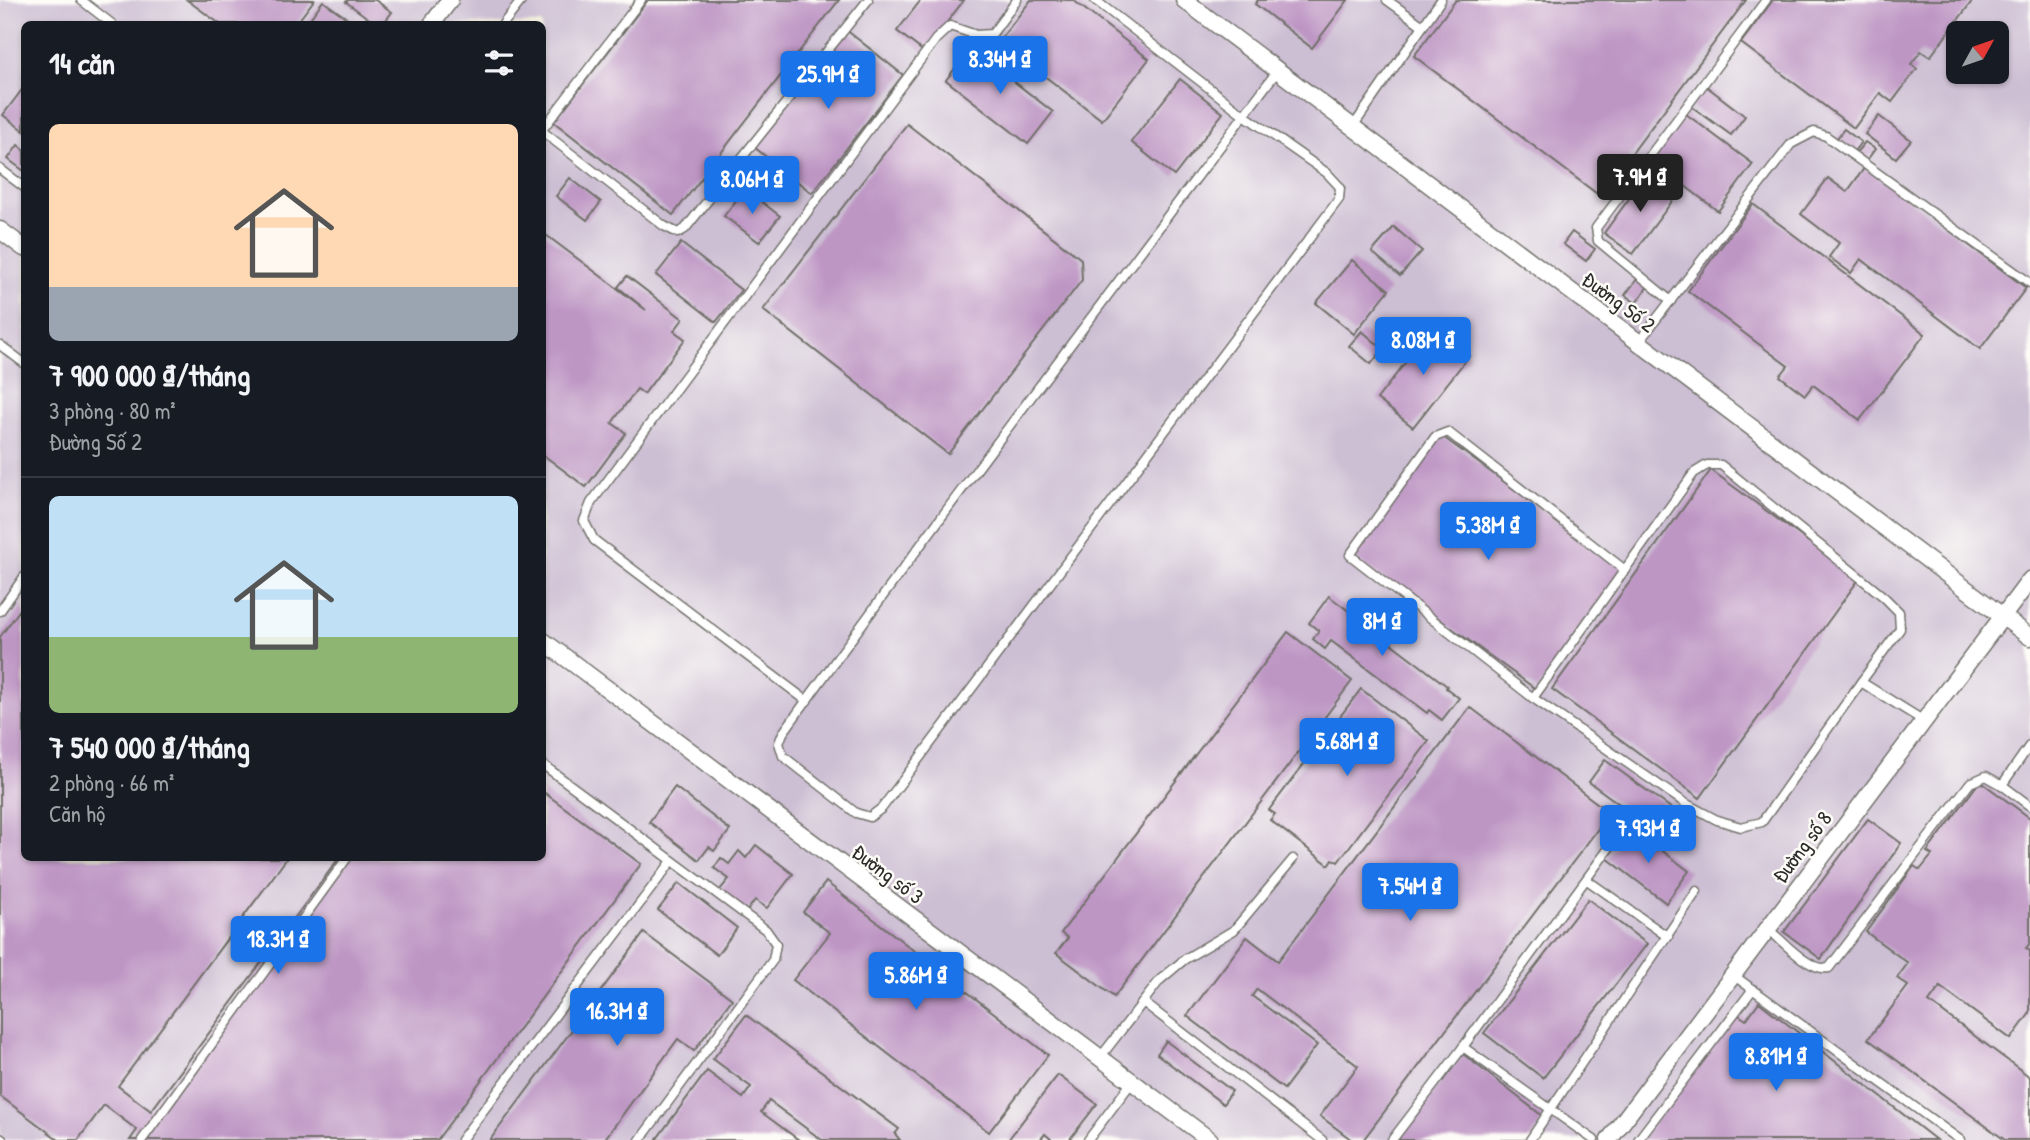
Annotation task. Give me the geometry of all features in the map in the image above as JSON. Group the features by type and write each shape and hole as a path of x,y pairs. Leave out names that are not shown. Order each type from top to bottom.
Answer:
{"street":[{"path":"434,21 450,0"},
{"name":"Đường Số 2","path":"1184,0 2030,637"},
{"path":"0,230 21,246"},
{"name":"Đường số 8","path":"1609,1140 2030,580"},
{"name":"Đường số 3","path":"546,643 1210,1140"}],"lane":[{"path":"81,0 108,21"},
{"path":"505,21 522,0"},
{"path":"546,126 640,0"},
{"path":"546,134 664,226 678,233 685,229 868,0"},
{"path":"807,701 594,540 584,521 591,503 936,39 950,26 976,35 992,34 1017,0"},
{"path":"1094,0 1244,115 1327,173 1340,187 1339,199 1101,520 882,808 870,817 856,813 783,756 779,743 783,733 1152,234 1244,115 1278,70"},
{"path":"1387,0 1423,26"},
{"path":"1352,128 1441,0"},
{"path":"1671,301 1598,241 1596,228 1766,0"},
{"path":"1638,343 1791,144 1814,132 1826,136 2030,282"},
{"path":"0,169 21,185"},
{"path":"0,345 21,361"},
{"path":"1532,698 1625,570 1694,472 1707,465 1721,465 1899,612 1900,629 1762,822 1741,827 1717,820 1685,803 1532,698 1352,559 1352,548 1435,437 1448,432 1625,570"},
{"path":"0,611 21,582"},
{"path":"1861,682 1924,722"},
{"path":"2002,785 2030,745"},
{"path":"546,767 766,930 776,944 773,960 640,1140"},
{"path":"1767,928 1811,964 1822,970 1829,968 1970,783 1986,776 2030,806"},
{"path":"1391,1140 1463,1047 1620,833"},
{"path":"1099,1059 1160,980 1185,959 1234,930 1293,859"},
{"path":"142,1140 345,861"},
{"path":"461,1140 672,861"},
{"path":"1587,880 1668,937"},
{"path":"1530,1140 1697,891"},
{"path":"1733,975 1960,1140"},
{"path":"1638,1140 1754,989"},
{"path":"1143,1002 1322,1140"},
{"path":"1463,1047 1594,1140"},
{"path":"1088,1140 1132,1082"}],"shaded area":[{"path":"0,0 2030,0 2030,1140 0,1140"}],"building":[{"path":"187,0 314,0 298,21 216,21"},
{"path":"375,0 392,12 385,21 372,21 346,2"},
{"path":"648,0 839,0 673,215 554,122"},
{"path":"921,0 964,0 924,52 897,31"},
{"path":"1031,0 1073,0 1149,59 1102,120 999,41"},
{"path":"1258,0 1348,0 1312,48 1255,4"},
{"path":"1456,0 1746,0 1600,196 1414,56"},
{"path":"1773,0 1973,0 1957,21 1946,21 1946,36 1930,57 1921,51 1911,64 1917,69 1892,102 1880,93 1854,128 1741,43"},
{"path":"323,1 351,21 308,21"},
{"path":"845,29 903,75 812,193 754,147"},
{"path":"971,48 1053,112 1028,144 946,80"},
{"path":"1180,79 1223,113 1174,176 1131,142"},
{"path":"1706,86 1745,116 1731,135 1691,106"},
{"path":"21,91 21,129 3,115"},
{"path":"1686,114 1753,164 1718,211 1651,160"},
{"path":"1879,116 1911,140 1896,158 1865,134"},
{"path":"907,124 1081,259 1082,280 948,454 763,310"},
{"path":"1844,129 1861,142 1852,154 1835,141"},
{"path":"1865,142 1875,149 1865,163 1854,155"},
{"path":"18,145 21,148 21,169 8,159"},
{"path":"1865,167 2026,288 1980,349 1861,259 1851,273 1829,257 1839,243 1801,214 1828,178 1847,192"},
{"path":"1647,174 1676,196 1633,254 1604,233"},
{"path":"570,178 601,202 587,220 556,196"},
{"path":"745,189 780,216 759,242 724,216"},
{"path":"1753,204 1925,334 1860,420 1813,385 1805,395 1780,376 1788,366 1688,291"},
{"path":"1394,227 1422,251 1400,276 1372,252"},
{"path":"1572,232 1595,249 1586,261 1563,244"},
{"path":"546,235 646,310 618,287 627,276 683,319 674,331 685,339 644,394 637,389 612,423 626,433 586,487 546,457"},
{"path":"681,243 741,290 716,322 656,275"},
{"path":"1352,260 1389,290 1354,334 1316,303"},
{"path":"1638,278 1648,286 1636,303 1625,295"},
{"path":"1433,327 1469,356 1413,427 1377,399"},
{"path":"1362,331 1383,349 1371,364 1349,346"},
{"path":"1439,434 1624,570 1537,690 1351,555"},
{"path":"1711,470 1859,579 1700,798 1552,689"},
{"path":"1329,596 1459,698 1442,720 1429,710 1427,713 1331,641 1325,649 1313,639 1319,631 1309,623"},
{"path":"21,608 21,861 285,861 118,1086 151,1111 337,861 546,861 546,794 641,864 437,1140 130,1140 137,1130 104,1105 78,1140 59,1140 0,1096 0,637"},
{"path":"1288,632 1352,681 1114,997 1056,953 1068,938 1061,933"},
{"path":"1361,689 1429,741 1338,862 1333,859 1329,865 1270,820 1275,814 1269,810"},
{"path":"1470,707 1610,813 1363,1140 1352,1140 1320,1116 1358,1066 1257,989 1252,996 1317,1045 1284,1089 1187,1016 1247,937 1278,961"},
{"path":"1605,760 1690,822 1675,844 1589,782"},
{"path":"1980,781 2030,818 2030,943 2026,948 2030,951 2030,1013 2011,1039 1940,987 1929,1002 2030,1077 2030,1140 2005,1140 1868,1039 1908,986 1897,978 1908,963 1866,932 1914,866 1920,870 1932,855 1927,852"},
{"path":"675,787 730,830 714,851 709,847 699,860 649,822"},
{"path":"1868,819 1901,843 1821,959 1784,932"},
{"path":"1631,827 1689,871 1666,903 1607,858"},
{"path":"756,845 793,874 767,908 755,900 746,912 719,891 729,879 714,868 721,858 729,864 739,851 746,858"},
{"path":"826,882 1048,1055 989,1132 793,980 830,933 803,912"},
{"path":"679,883 737,928 717,955 658,910"},
{"path":"1588,899 1647,944 1543,1078 1484,1033"},
{"path":"644,933 732,999 694,1051 678,1039 604,1140 490,1140"},
{"path":"1759,1002 1936,1140 1641,1140 1737,1014 1746,1020"},
{"path":"746,1015 899,1129 895,1134 900,1140 822,1140 769,1101 761,1112 799,1140 656,1140 707,1071 743,1098 751,1087 713,1059"},
{"path":"1166,1041 1232,1091 1223,1104 1157,1054"},
{"path":"1463,1054 1545,1118 1528,1140 1397,1140"},
{"path":"1058,1075 1097,1104 1069,1140 1052,1140 1045,1134 1040,1140 1008,1140"}]}
